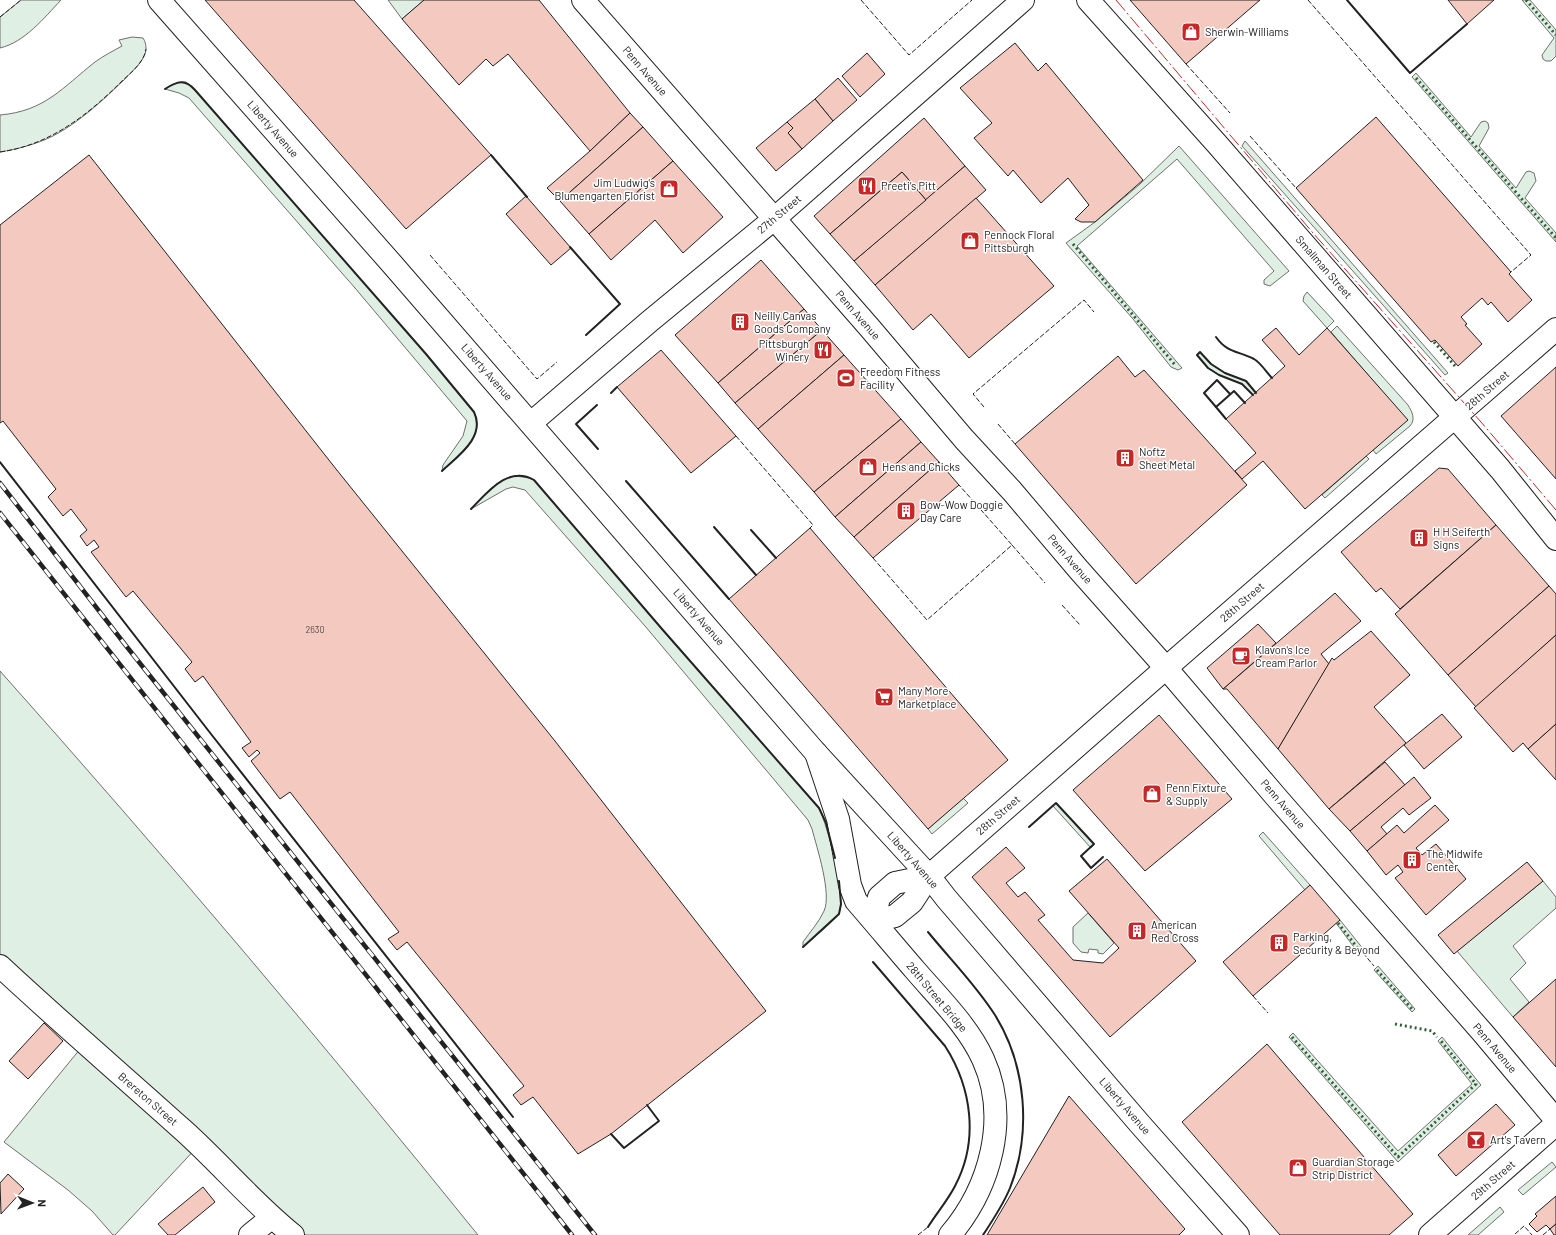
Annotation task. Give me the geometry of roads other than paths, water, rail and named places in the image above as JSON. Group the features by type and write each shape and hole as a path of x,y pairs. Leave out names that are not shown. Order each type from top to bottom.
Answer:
{"street":[{"name":"Liberty Avenue","path":"159,0 531,423 816,753 929,876 946,898 1139,1123 1238,1235"},
{"name":"Penn Avenue","path":"583,0 964,439 1012,491 1079,570 1166,668 1277,798 1483,1033 1556,1120"},
{"name":"27th Street","path":"531,423 650,321 774,219 1023,0"},
{"name":"Smallman Street","path":"1088,0 1217,144 1500,469 1556,539"},
{"name":"28th Street","path":"874,921 894,916 912,902 929,876 1166,668 1455,418 1556,328"},
{"name":"28th Street Bridge","path":"816,753 838,819 850,885 856,900 949,1008 974,1042 984,1060 992,1087 996,1118 993,1149 984,1179 974,1201 960,1223 950,1235"},
{"name":"Brereton Street","path":"0,966 184,1131 271,1218 293,1235"},
{"name":"29th Street","path":"1430,1235 1556,1124"},
{"path":"250,1235 271,1218"}],"railway":[{"path":"0,483 127,647 595,1235"},
{"path":"0,513 572,1235"}],"place":[{"name":"Sherwin-Williams","path":"1191,32"},
{"name":"Preeti's Pitt","path":"867,186"},
{"name":"Jim Ludwig's Blumengarten Florist","path":"669,189"},
{"name":"Pennock Floral Pittsburgh","path":"970,241"},
{"name":"Neilly Canvas Goods Company","path":"740,322"},
{"name":"Pittsburgh Winery","path":"823,350"},
{"name":"Freedom Fitness Facility","path":"846,378"},
{"name":"Noftz Sheet Metal","path":"1125,458"},
{"name":"Hens and Chicks","path":"868,467"},
{"name":"Bow-Wow Doggie Day Care","path":"906,511"},
{"name":"H H Seiferth Signs","path":"1419,538"},
{"name":"Klavon's Ice Cream Parlor","path":"1241,656"},
{"name":"Many More Marketplace","path":"884,697"},
{"name":"Penn Fixture & Supply","path":"1152,794"},
{"name":"The Midwife Center","path":"1412,860"},
{"name":"American Red Cross","path":"1137,931"},
{"name":"Parking, Security & Beyond","path":"1279,943"},
{"name":"Art's Tavern","path":"1476,1140"},
{"name":"Guardian Storage Strip District","path":"1298,1168"}]}
